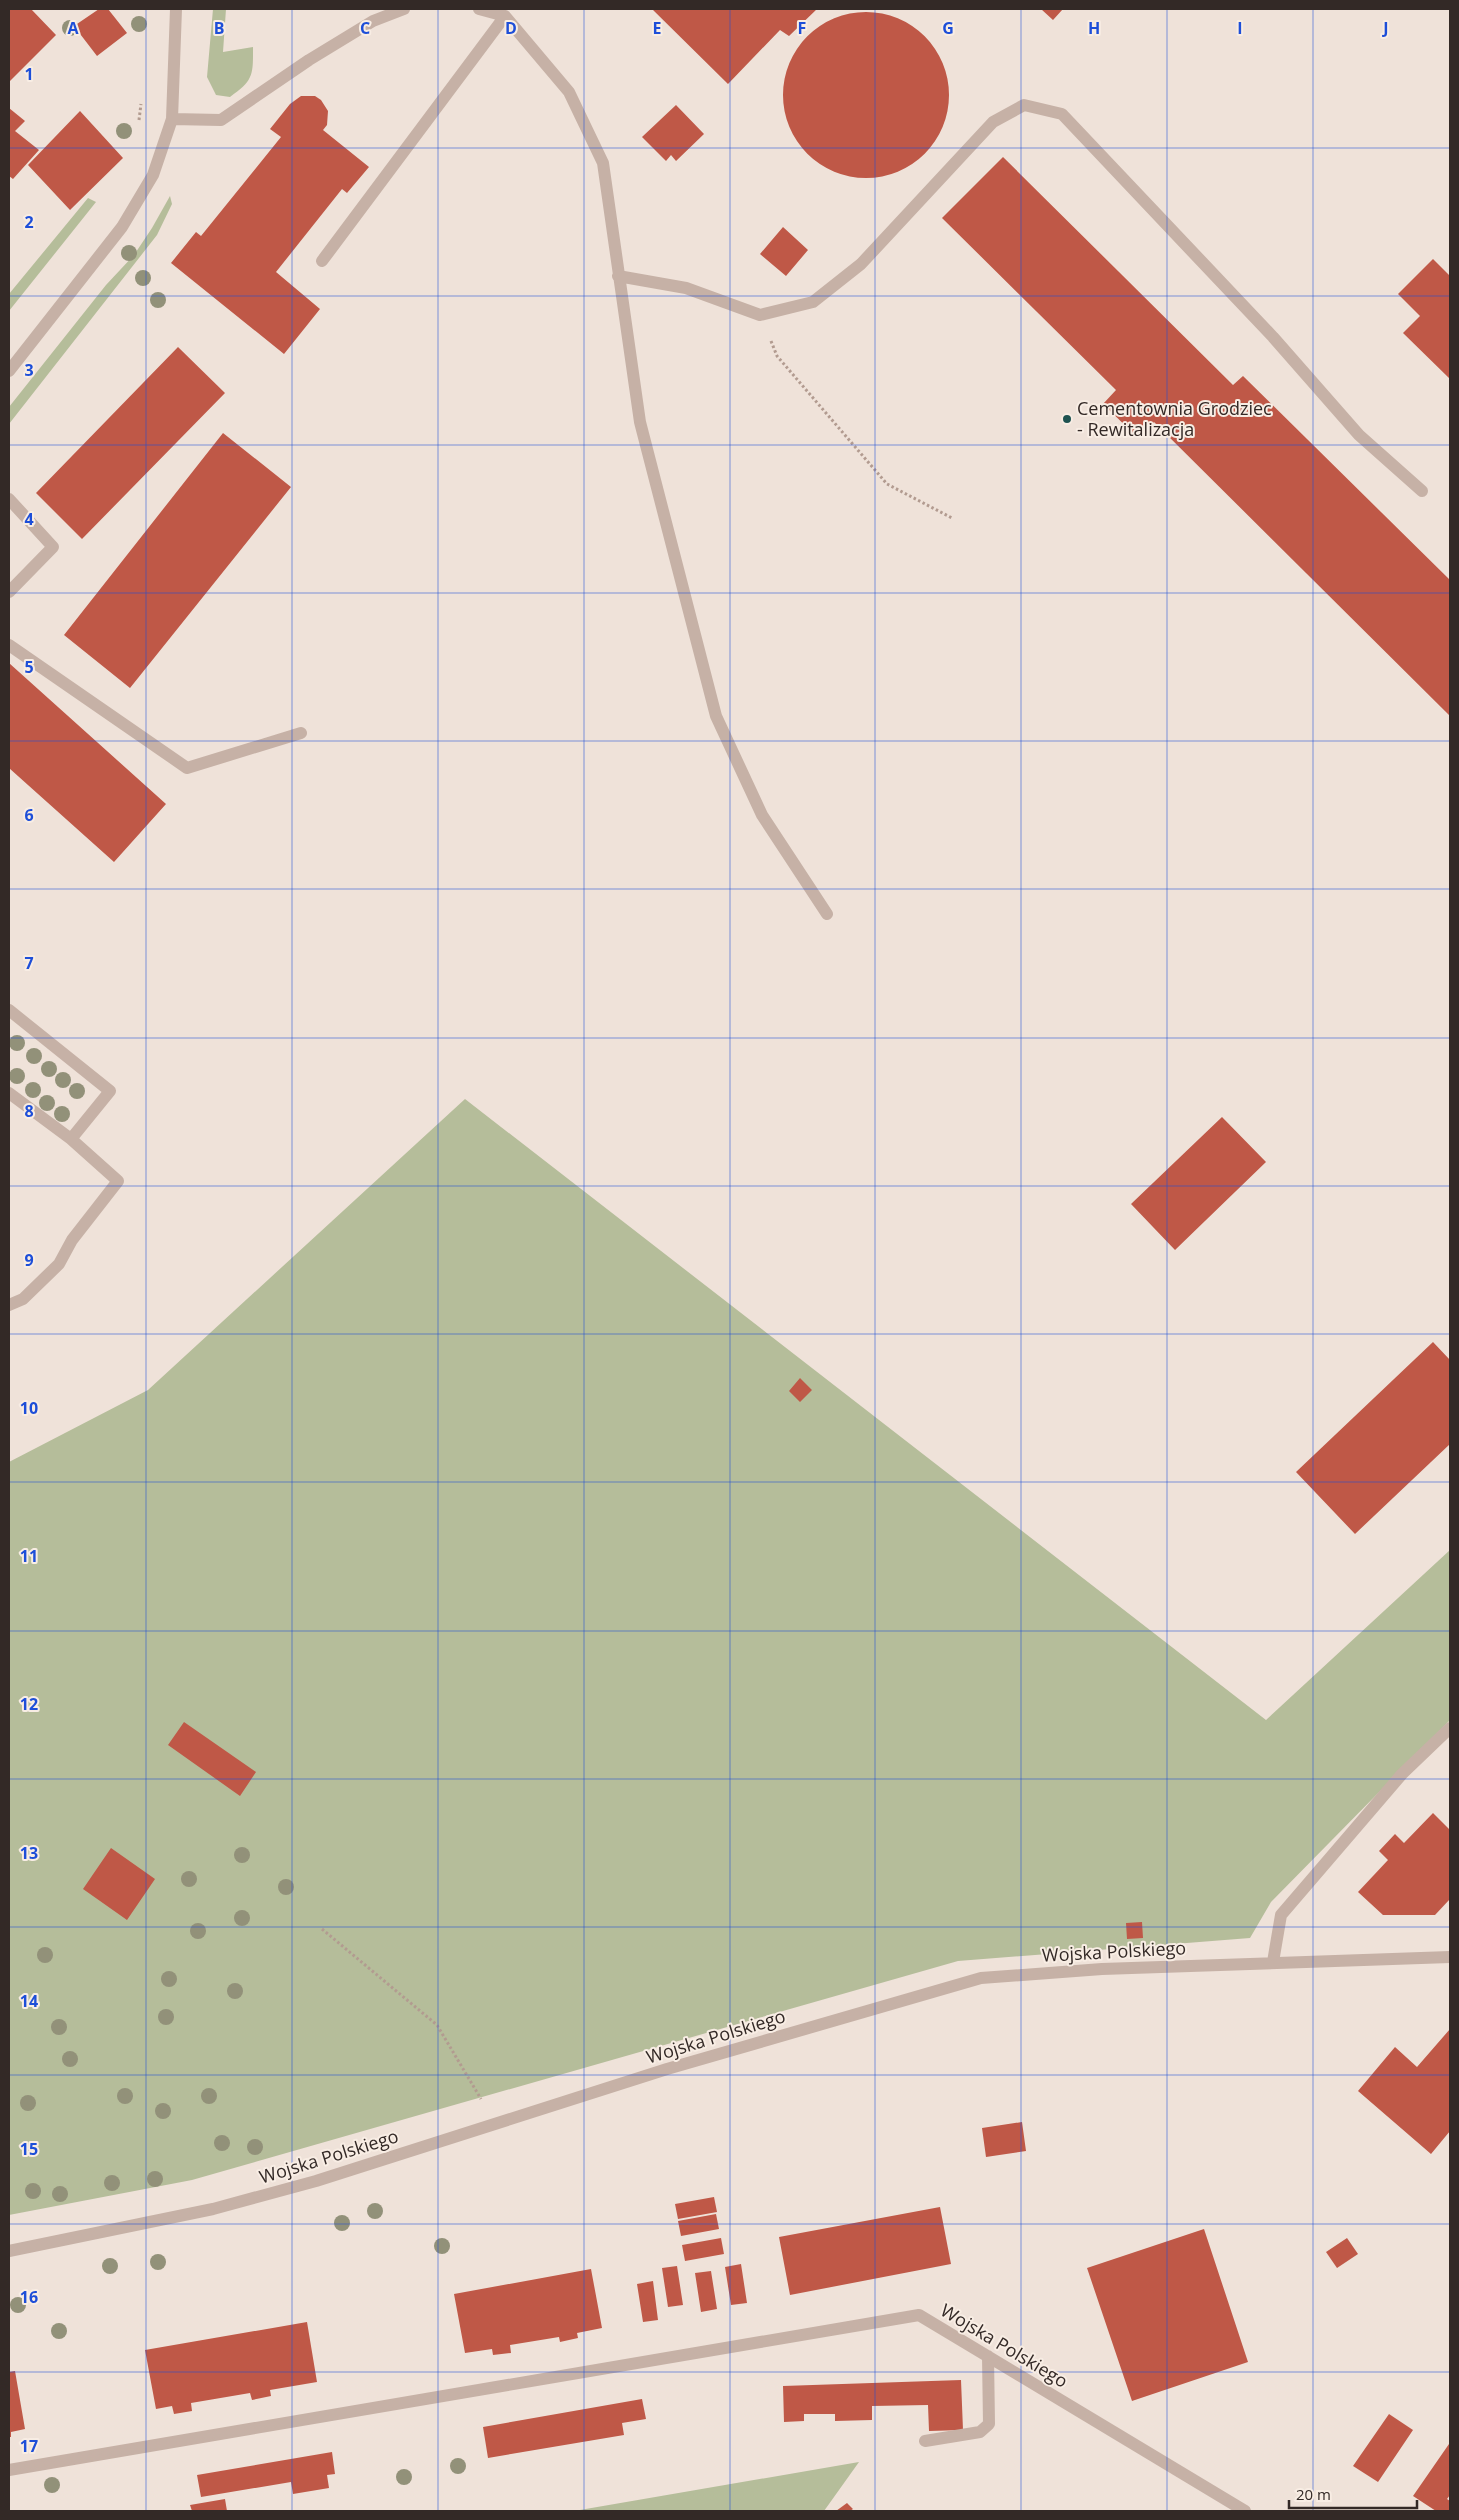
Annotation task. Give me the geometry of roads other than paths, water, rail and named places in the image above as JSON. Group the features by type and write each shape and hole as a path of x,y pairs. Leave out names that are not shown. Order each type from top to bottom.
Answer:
{"street":[{"path":"9,371 122,227 153,175 172,119 176,9"},
{"path":"172,119 221,120 317,55 373,21 404,9"},
{"path":"479,9 505,16 569,92 602,163 640,422 716,716 762,815 827,914"},
{"path":"322,260 505,16"},
{"path":"618,276 686,288 760,315 813,302 862,264 993,122 1024,105 1062,114 1273,337 1359,435 1422,491"},
{"path":"9,499 53,547 9,592"},
{"path":"9,644 187,768 301,733"},
{"path":"9,1010 110,1091 71,1139"},
{"path":"9,1093 71,1139 118,1181 72,1240 60,1264 22,1299 9,1305"},
{"path":"1273,1962 1281,1915 1402,1774 1450,1728"},
{"name":"Wojska Polskiego","path":"9,2251 213,2208 316,2181 667,2069 981,1978 1102,1969 1450,1957"},
{"name":"Wojska Polskiego","path":"9,2470 918,2315 1245,2511"},
{"path":"925,2441 980,2432 989,2424 988,2356"}],"place":[{"name":"Cementownia Grodziec - Rewitalizacja","path":"1067,419"}]}
